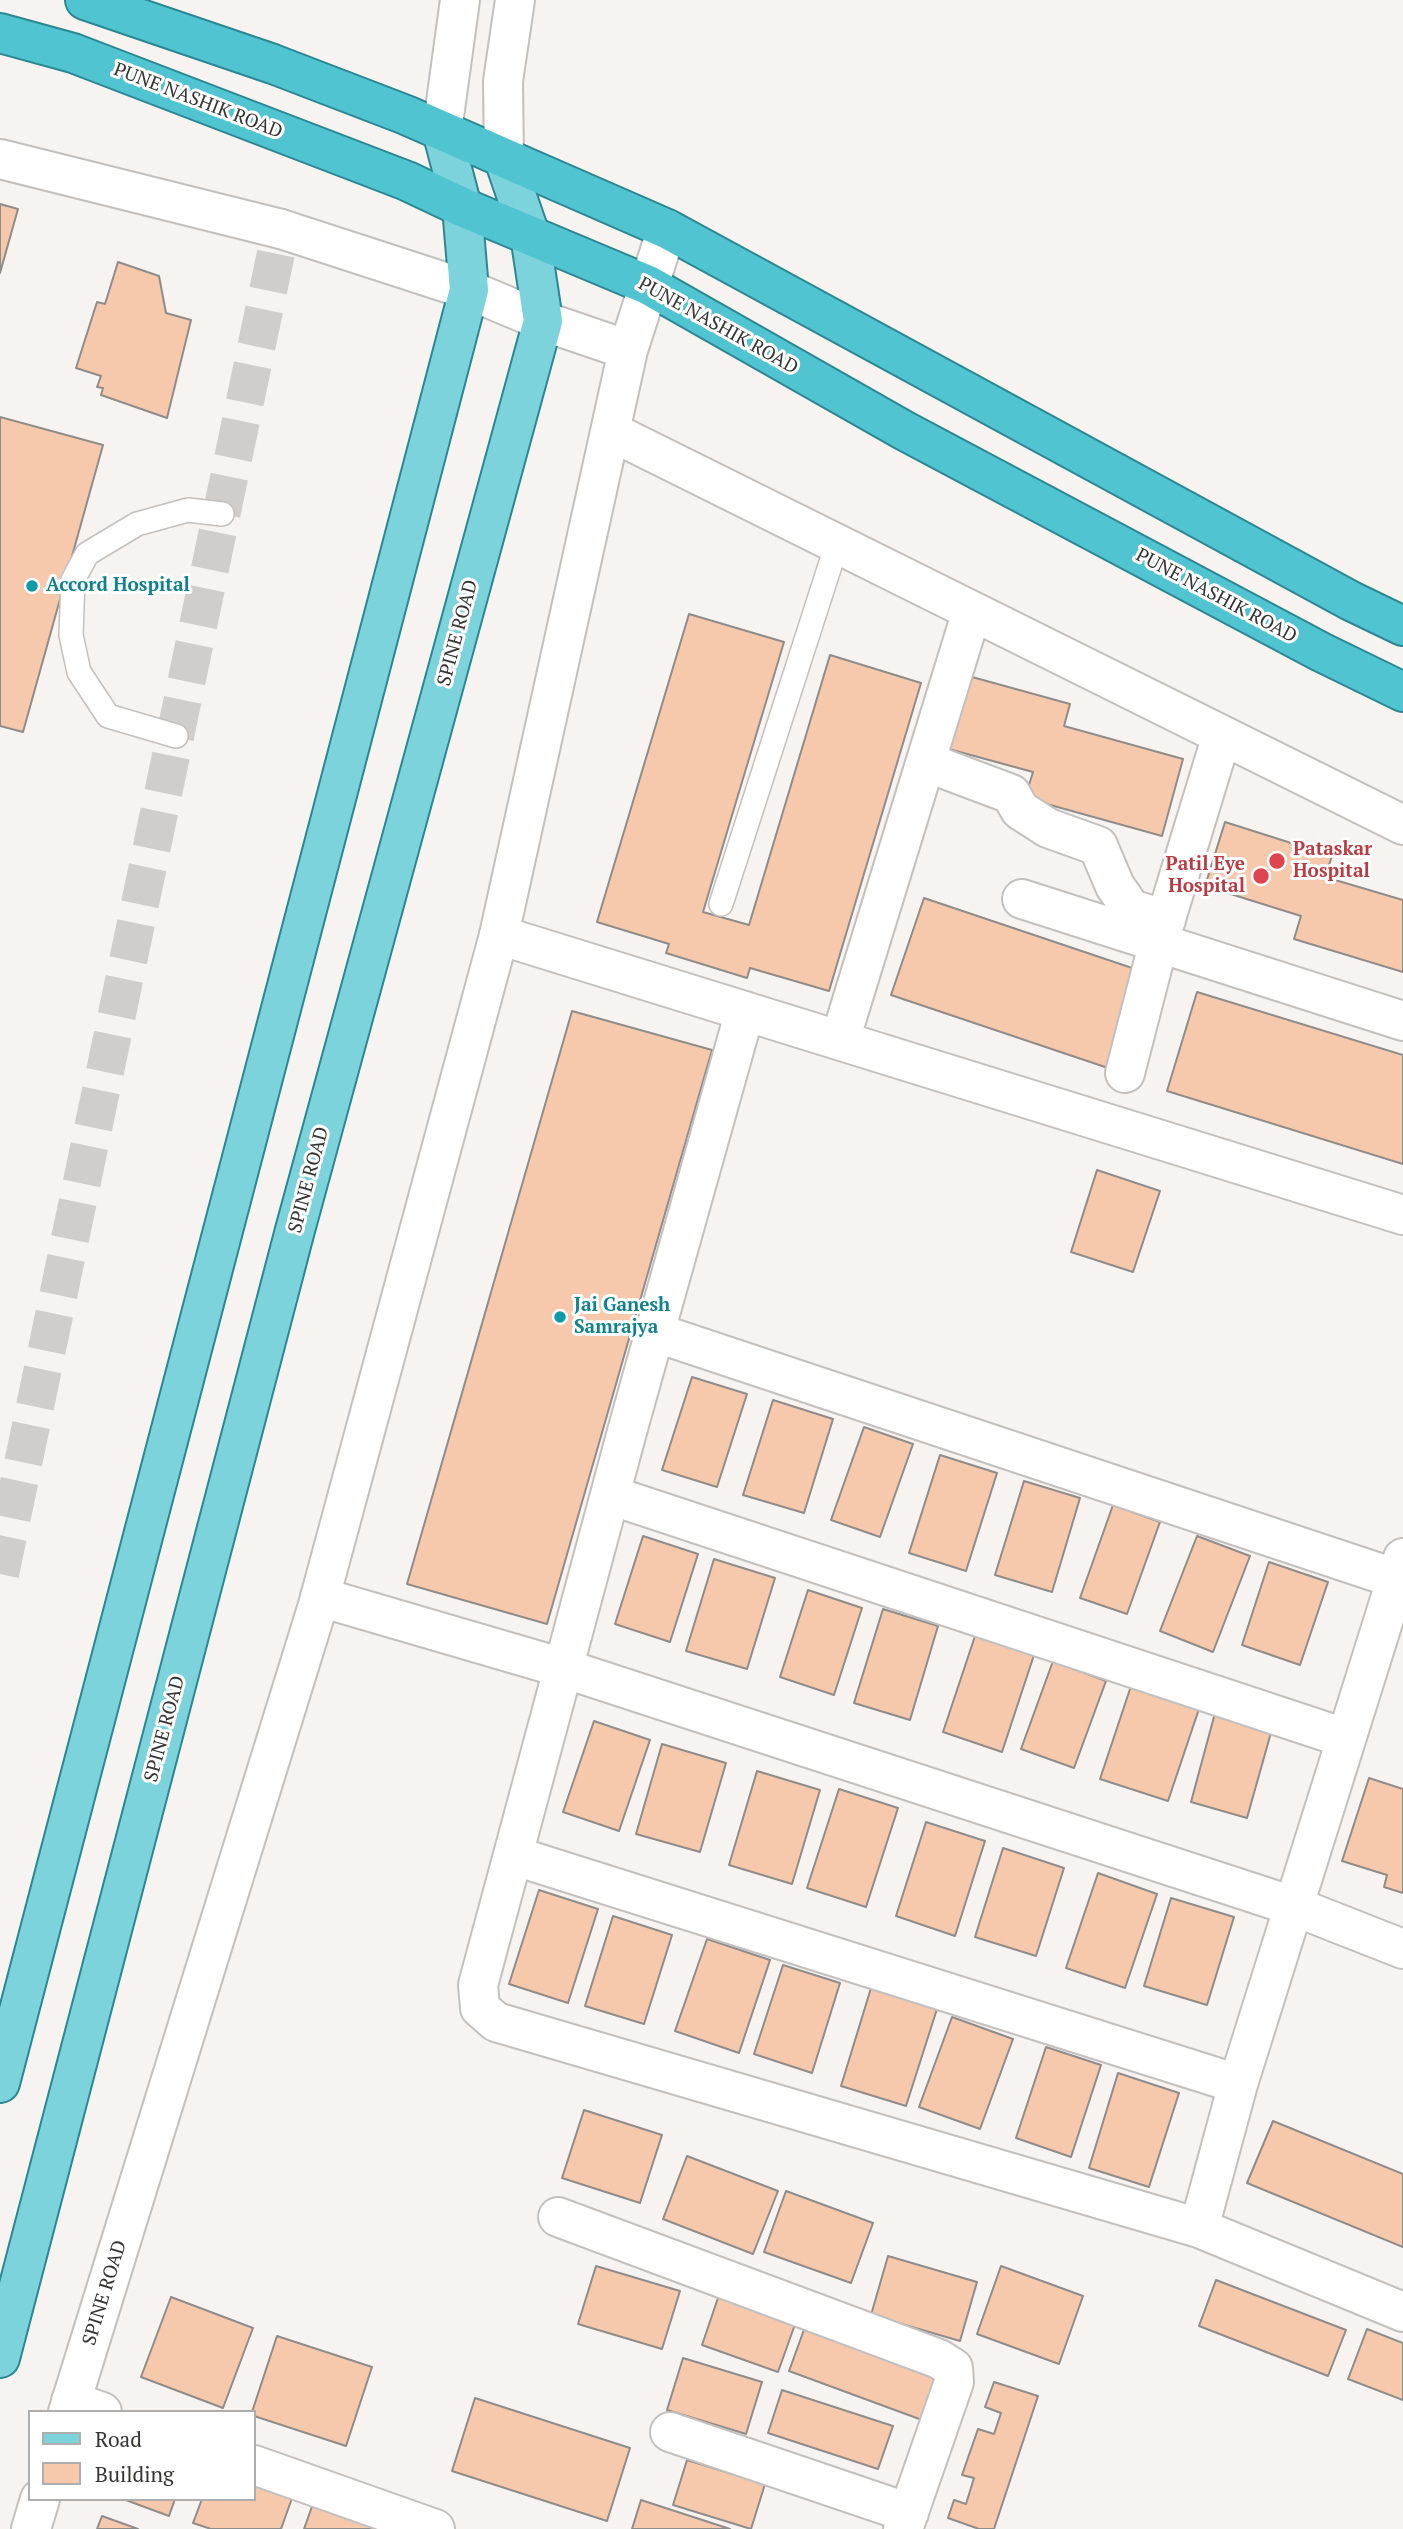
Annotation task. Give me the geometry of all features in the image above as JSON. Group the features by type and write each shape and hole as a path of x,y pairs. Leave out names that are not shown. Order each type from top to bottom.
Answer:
{"highway":[{"path":"85,0 273,64 442,131 667,229 1351,601 1403,626"},
{"name":"PUNE NASHIK ROAD","path":"0,33 73,53 407,181 648,285 905,430 1321,652 1403,692"}],"main road":[{"path":"0,2083 469,290 462,207 442,131"},
{"name":"SPINE ROAD","path":"0,2358 291,1244 543,321 530,235 504,159"}],"street":[{"name":"SPINE ROAD","path":"504,159 503,81 514,0"},
{"path":"442,131 455,1"},
{"path":"0,159 281,229 469,290 543,321 628,350"},
{"name":"SPINE ROAD","path":"80,2408 320,1597 499,935 628,350 667,229"},
{"path":"612,432 1403,825"},
{"path":"840,1040 972,611"},
{"path":"1125,1073 1162,933 1222,735"},
{"path":"926,762 1012,794 1020,810 1048,828 1098,845 1115,886 1131,909 1162,933"},
{"path":"1022,899 1162,933 1403,1021"},
{"path":"499,935 1403,1215"},
{"path":"745,1011 654,1332 478,1985 480,2008 496,2022 1199,2228 1403,2312"},
{"path":"654,1332 1400,1568 1390,1644 1345,1738 1296,1907 1238,2084 1199,2228"},
{"path":"610,1495 1345,1738"},
{"path":"320,1597 563,1668 1296,1907 1403,1949"},
{"path":"514,1856 1238,2084"},
{"path":"558,2217 939,2359 953,2368 954,2382 906,2521 670,2432"},
{"path":"256,2466 435,2529"},
{"path":"31,2529 39,2501"}],"lane":[{"path":"176,736 108,716 93,694 79,672 71,635 73,580 87,554 137,524 188,510 222,514"},
{"path":"721,904 837,544"}],"building":[{"path":"0,204 18,209 0,273"},
{"path":"118,262 159,276 166,313 191,320 167,418 101,395 103,388 97,387 101,376 76,368 97,302 105,304"},
{"name":"Accord Hospital","path":"0,417 103,445 23,732 0,726"},
{"path":"689,614 784,642 703,912 749,925 830,655 921,683 829,991 750,968 747,978 666,953 669,944 597,922"},
{"path":"954,672 1070,704 1064,726 1183,759 1162,836 1025,798 1033,772 934,745"},
{"path":"1225,822 1332,856 1325,877 1403,900 1403,972 1294,939 1301,916 1205,886"},
{"path":"924,898 1144,972 1111,1069 891,995"},
{"path":"1197,992 1403,1055 1403,1164 1167,1091"},
{"name":"Jai Ganesh Samrajya","path":"572,1011 712,1050 547,1624 407,1584"},
{"path":"1097,1170 1160,1191 1133,1272 1071,1252"},
{"path":"692,1377 747,1394 717,1487 662,1470"},
{"path":"773,1400 833,1419 804,1513 743,1495"},
{"path":"864,1427 913,1444 880,1537 831,1520"},
{"path":"940,1455 997,1473 966,1571 909,1553"},
{"path":"1024,1481 1080,1498 1052,1592 995,1575"},
{"path":"1113,1505 1160,1522 1127,1614 1080,1598"},
{"path":"643,1536 698,1554 670,1642 615,1624"},
{"path":"1197,1536 1250,1556 1213,1652 1160,1631"},
{"path":"714,1559 775,1578 747,1669 686,1651"},
{"path":"1269,1562 1328,1582 1300,1665 1242,1645"},
{"path":"808,1590 862,1608 834,1695 780,1677"},
{"path":"883,1609 938,1626 910,1720 854,1703"},
{"path":"975,1636 1034,1655 1002,1752 943,1732"},
{"path":"1053,1661 1106,1681 1074,1768 1021,1749"},
{"path":"1131,1686 1199,1709 1168,1801 1100,1779"},
{"path":"1215,1713 1272,1729 1247,1818 1191,1802"},
{"path":"594,1721 650,1740 619,1831 563,1812"},
{"path":"662,1744 726,1763 700,1852 636,1834"},
{"path":"757,1771 820,1790 792,1884 729,1865"},
{"path":"1369,1778 1403,1789 1403,1893 1384,1887 1387,1875 1342,1861"},
{"path":"839,1789 898,1808 866,1907 807,1888"},
{"path":"926,1822 985,1841 955,1936 896,1916"},
{"path":"1003,1848 1064,1868 1036,1956 975,1937"},
{"path":"1098,1873 1157,1894 1125,1988 1066,1968"},
{"path":"539,1890 598,1909 568,2003 509,1984"},
{"path":"1171,1898 1234,1917 1207,2005 1144,1986"},
{"path":"613,1916 672,1935 644,2024 585,2006"},
{"path":"707,1939 770,1960 739,2053 675,2031"},
{"path":"783,1965 840,1983 812,2073 754,2054"},
{"path":"871,1988 937,2009 906,2106 841,2086"},
{"path":"952,2017 1013,2039 980,2129 919,2107"},
{"path":"1046,2047 1101,2065 1071,2157 1016,2138"},
{"path":"1118,2073 1179,2093 1149,2187 1089,2168"},
{"path":"584,2110 662,2135 640,2203 562,2178"},
{"path":"1273,2121 1403,2174 1403,2247 1247,2183"},
{"path":"687,2156 778,2191 753,2254 663,2219"},
{"path":"786,2191 873,2223 851,2283 764,2252"},
{"path":"888,2256 977,2282 960,2341 871,2315"},
{"path":"596,2266 680,2291 662,2349 578,2324"},
{"path":"1001,2266 1083,2296 1059,2364 977,2334"},
{"path":"1216,2280 1346,2330 1328,2376 1199,2326"},
{"path":"721,2289 798,2316 778,2372 702,2345"},
{"path":"171,2297 253,2328 223,2408 141,2377"},
{"path":"805,2327 938,2375 922,2420 789,2371"},
{"path":"1367,2329 1403,2343 1403,2400 1348,2379"},
{"path":"277,2336 372,2367 346,2446 256,2417 256,2410 253,2410"},
{"path":"683,2358 762,2382 746,2434 667,2410"},
{"path":"994,2382 1038,2396 994,2529 979,2529 948,2518 954,2500 966,2504 974,2478 962,2475 978,2429 994,2434 1001,2413 985,2407"},
{"path":"782,2390 893,2426 878,2469 768,2433"},
{"path":"475,2398 630,2448 607,2521 452,2471"},
{"path":"687,2460 765,2484 751,2529 673,2505"},
{"path":"256,2473 296,2487 281,2529 211,2529 193,2523 201,2501 256,2501"},
{"path":"315,2498 380,2521 377,2529 304,2529"},
{"path":"641,2500 730,2529 632,2529"},
{"path":"128,2501 174,2501 169,2516"},
{"path":"102,2516 138,2529 97,2529"}],"tunnel":[{"path":"0,1574 281,229"}],"place":[{"name":"Accord Hospital","path":"32,586"},
{"name":"Pataskar Hospital","path":"1277,861"},
{"name":"Patil Eye Hospital","path":"1261,876"},
{"name":"Jai Ganesh Samrajya","path":"560,1317"}]}
